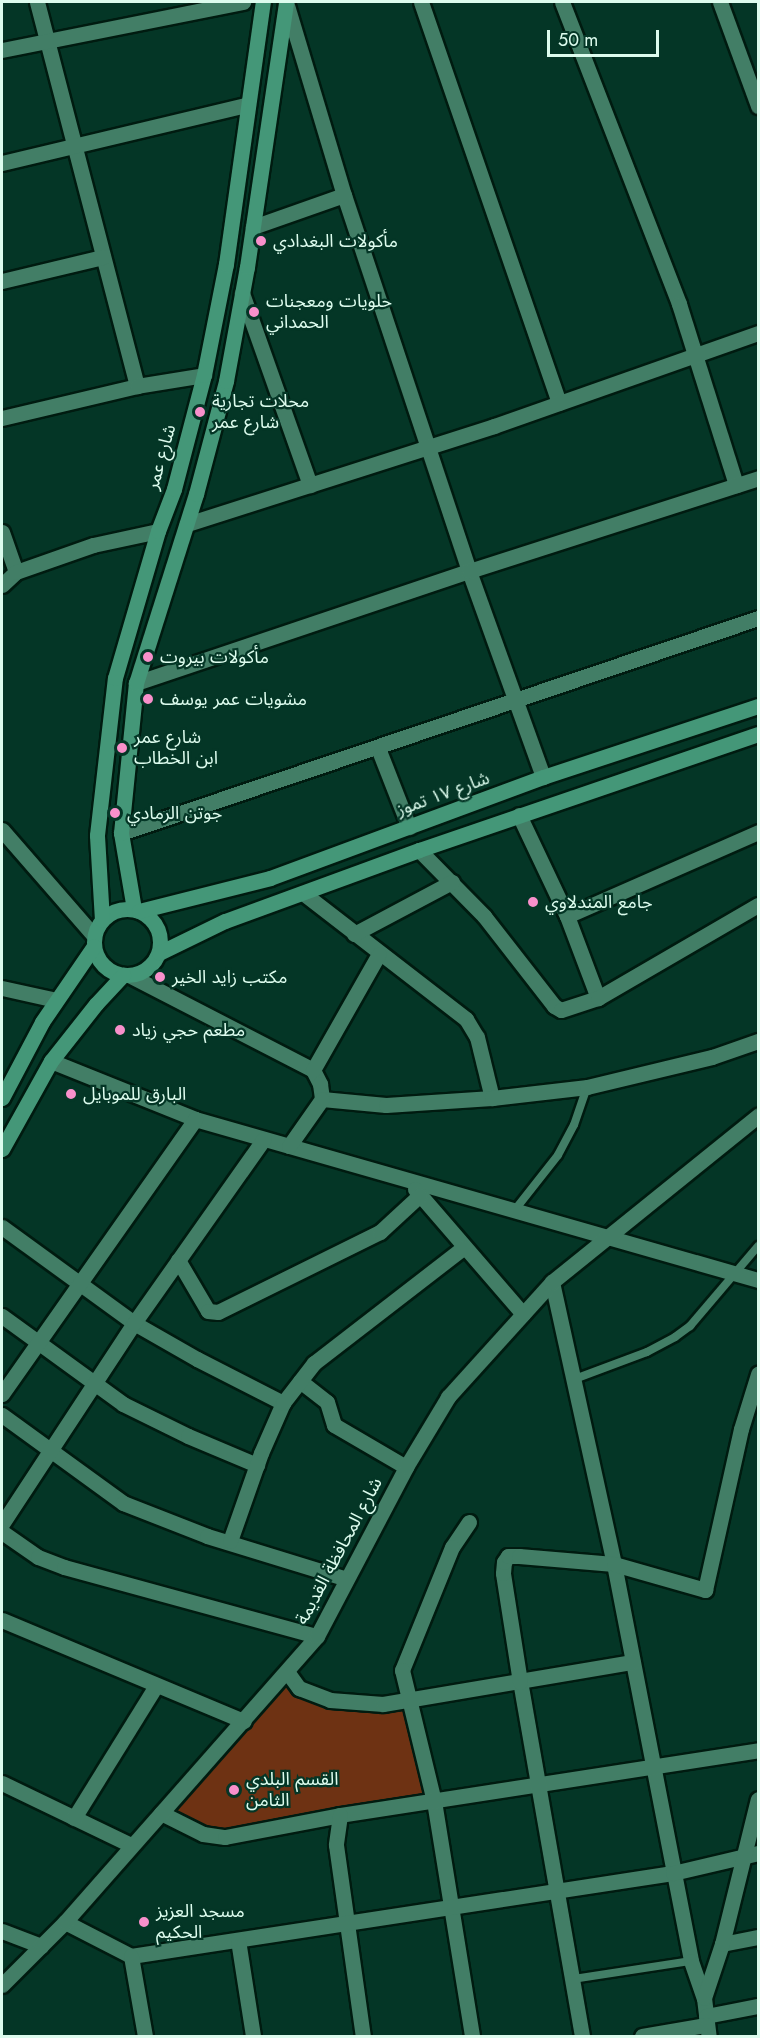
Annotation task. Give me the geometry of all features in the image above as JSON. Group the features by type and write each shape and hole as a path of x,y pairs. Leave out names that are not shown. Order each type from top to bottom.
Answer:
{"main road":[{"name":"شارع عمر","path":"102,920 97,835 115,678 158,531 174,489 204,375 226,264 246,105 263,2"},
{"path":"137,910 121,833 136,683 187,524 226,381 253,227 286,2"},
{"name":"شارع ١٧ تموز","path":"137,910 270,878 543,777 759,706"},
{"path":"159,953 225,921 419,850 759,734"},
{"path":"2,1098 56,1000 94,941 102,920 117,911 137,910 155,923 160,943 159,953 148,969 126,975 96,1004 51,1062 27,1099 2,1149"},
{"path":"94,941 96,955 106,969 126,975"}],"street":[{"path":"37,2 72,146 137,386"},
{"path":"2,50 243,2"},
{"path":"286,2 344,195 430,447 469,571 543,777"},
{"path":"421,2 558,403"},
{"path":"562,2 679,304 736,485"},
{"path":"720,2 754,77 759,106"},
{"path":"2,163 246,105"},
{"path":"253,227 344,195"},
{"path":"2,281 103,257"},
{"path":"242,293 309,485"},
{"path":"187,524 430,447 759,333"},
{"path":"2,418 137,386 204,375"},
{"path":"136,683 469,571 759,478"},
{"path":"2,585 16,572 93,545 158,531"},
{"path":"2,532 16,572"},
{"path":"121,833 759,618"},
{"path":"378,748 409,827"},
{"path":"519,815 567,916 598,998"},
{"path":"567,916 759,832"},
{"path":"2,833 94,941"},
{"path":"419,850 491,924 554,1006 561,1010 571,1009 598,998 759,905"},
{"path":"354,934 452,882"},
{"path":"303,893 466,1019 477,1037 492,1098"},
{"path":"314,1070 379,954"},
{"path":"126,975 314,1070 320,1084 322,1099 289,1146"},
{"path":"2,988 56,1000"},
{"path":"322,1099 386,1106 492,1098 587,1087 712,1057 759,1041"},
{"path":"51,1062 195,1119 605,1238 759,1280"},
{"name":"شارع المحافظة القديمة","path":"2,1985 65,1922 131,1845 288,1673 317,1636 406,1467 448,1396 552,1282 759,1116"},
{"path":"2,1394 195,1119"},
{"path":"2,1524 134,1323 264,1138"},
{"path":"407,1180 463,1248 523,1314"},
{"path":"178,1260 208,1311 218,1312 380,1232 420,1195"},
{"path":"2,1227 134,1323 197,1359 283,1403"},
{"path":"230,1541 257,1465 283,1403 314,1363 463,1248"},
{"path":"552,1282 614,1564 673,1873 691,1961 704,1998 707,2026"},
{"path":"2,1317 93,1385 132,1409 257,1465"},
{"path":"582,2037 520,1682 503,1573 504,1562 508,1556 614,1564 705,1590 741,1429 759,1374"},
{"path":"300,1381 327,1402 334,1425 406,1467"},
{"path":"2,1415 48,1451 123,1503 207,1536 230,1541 347,1579"},
{"path":"469,1522 452,1547 403,1661 403,1680 434,1801 472,2037"},
{"path":"2,1532 38,1557 64,1567 317,1636"},
{"path":"2,1620 244,1721"},
{"path":"288,1673 299,1688 330,1700 383,1704 632,1662"},
{"path":"74,1818 156,1686"},
{"path":"160,1813 203,1834 225,1837 340,1815 759,1750"},
{"path":"2,1784 131,1845"},
{"path":"704,1998 722,1944 730,1908 752,1854 759,1799"},
{"path":"340,1815 336,1845 363,2037"},
{"path":"65,1922 131,1956 673,1873 752,1854"},
{"path":"2,1931 41,1946"},
{"path":"722,1944 759,1937"},
{"path":"238,1940 253,2037"},
{"path":"131,1956 144,2037"},
{"path":"642,2037 707,2026 759,2006"}],"lane":[{"path":"514,1211 558,1155 574,1125 587,1087"},
{"path":"572,1380 646,1352 675,1337 690,1326 759,1246"},
{"path":"573,1979 691,1961"}],"shaded area":[{"path":"285,1676 330,1700 405,1701 434,1801 214,1836 161,1813"}],"place":[{"name":"مأكولات البغدادي","path":"261,241"},
{"name":"حلويات ومعجنات الحمداني","path":"254,312"},
{"name":"محلات تجارية شارع عمر","path":"200,412"},
{"name":"مأكولات بيروت","path":"148,657"},
{"name":"مشويات عمر يوسف","path":"148,699"},
{"name":"شارع عمر ابن الخطاب","path":"122,748"},
{"name":"جوتن الرمادي","path":"115,813"},
{"name":"جامع المندلاوي","path":"533,902"},
{"name":"مكتب زايد الخير","path":"160,977"},
{"name":"مطعم حجي زياد","path":"120,1030"},
{"name":"البارق للموبايل","path":"71,1094"},
{"name":"القسم البلدي الثامن","path":"234,1790"},
{"name":"مسجد العزيز الحكيم","path":"144,1922"}]}
